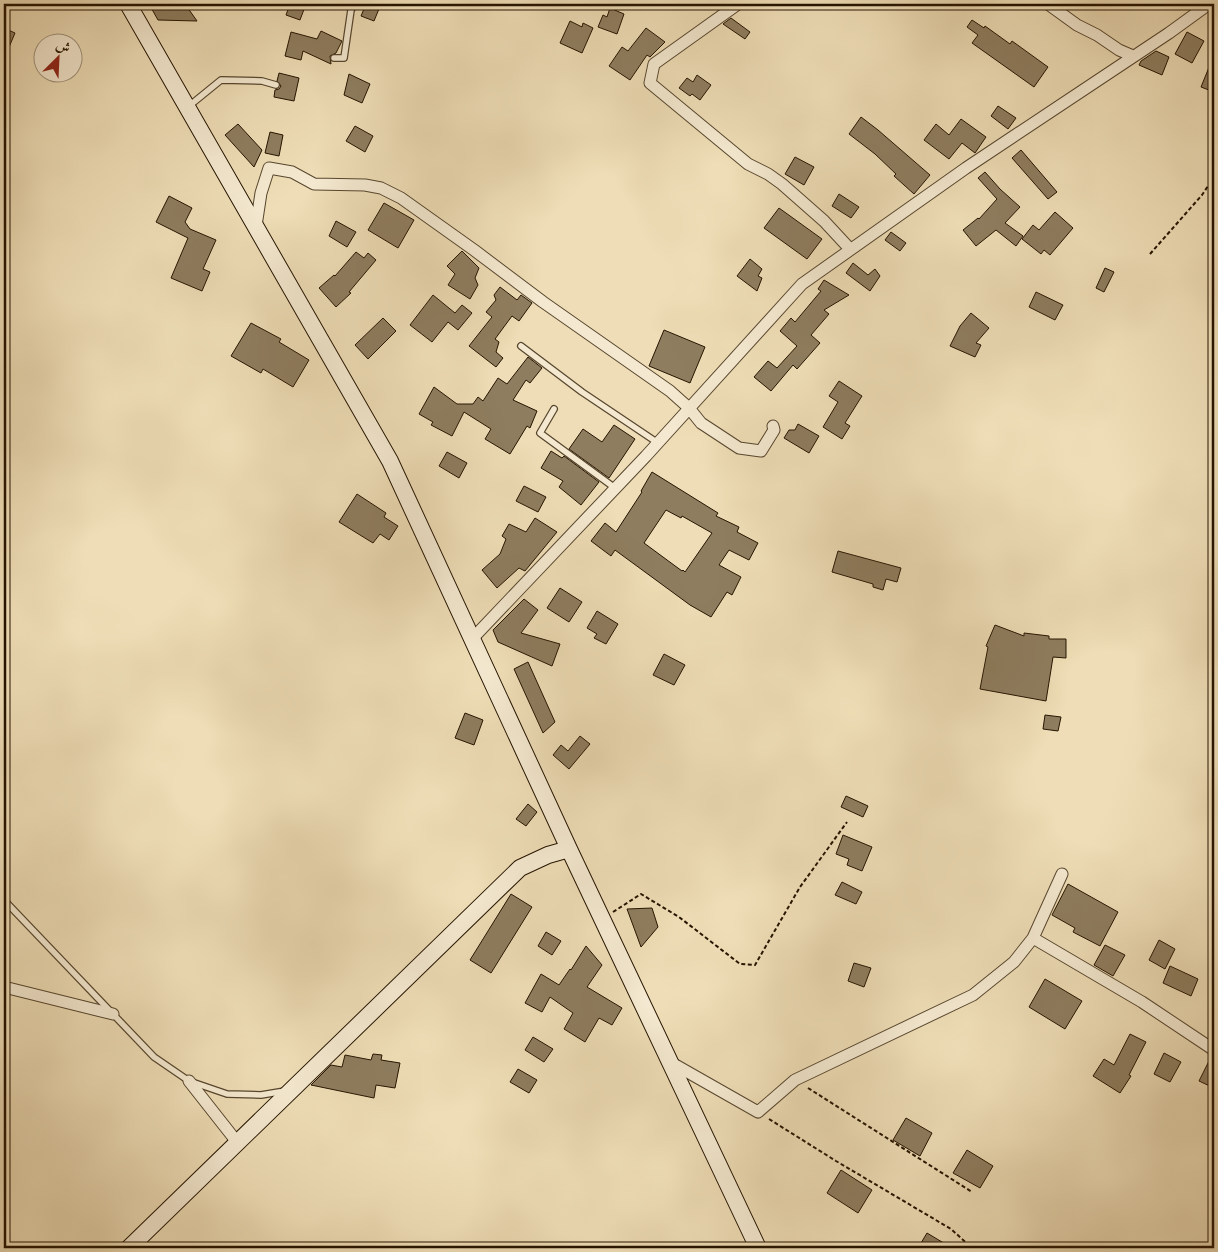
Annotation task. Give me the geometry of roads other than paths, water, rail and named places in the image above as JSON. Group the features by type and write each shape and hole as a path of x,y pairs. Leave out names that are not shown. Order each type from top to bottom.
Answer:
{"main road":[{"path":"128,4 390,461 569,849 758,1248"},
{"path":"128,1248 520,868 548,855 569,849"}],"street":[{"path":"738,4 654,64 650,83 748,164 768,174 782,184 824,221 850,249"},
{"path":"1048,4 1077,25 1097,35 1119,50 1133,56"},
{"path":"473,638 658,443 802,284 966,168 1209,4"},
{"path":"256,226 261,193 269,168 292,172 314,184 365,185 380,188 401,198 543,302 670,391 690,408 701,423 739,448 761,452 774,430 773,426"},
{"path":"670,1062 758,1112 795,1080 973,995 1014,962 1034,938 1062,874"},
{"path":"1034,938 1142,1002 1214,1050"},
{"path":"4,987 113,1014"},
{"path":"189,1081 237,1142"}],"lane":[{"path":"334,58 344,58 350,10 355,4"},
{"path":"188,108 220,80 262,81 276,85"},
{"path":"522,346 582,392 658,443"},
{"path":"554,409 540,433 615,488"},
{"path":"4,900 154,1057 189,1081 227,1094 262,1095 292,1089"}]}
